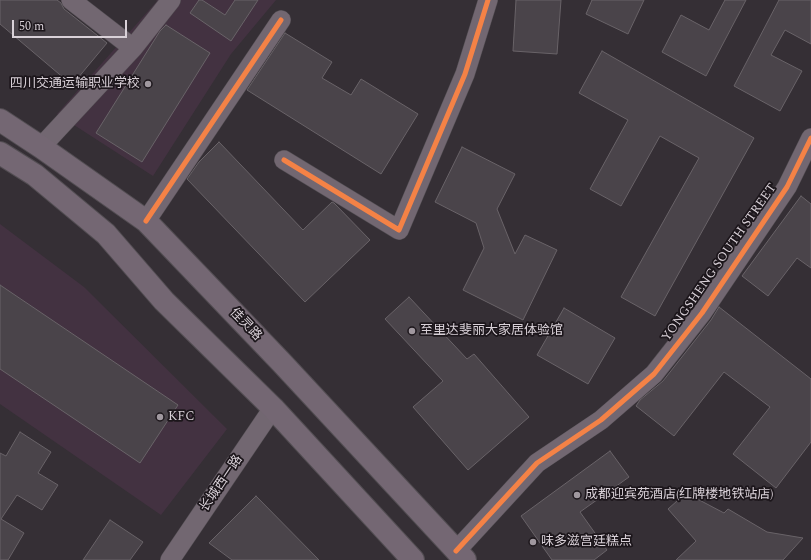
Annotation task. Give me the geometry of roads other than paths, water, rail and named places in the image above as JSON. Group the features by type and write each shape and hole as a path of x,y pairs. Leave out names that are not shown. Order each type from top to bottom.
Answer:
{"main road":[{"name":"佳灵路","path":"0,120 146,221 282,363 460,556"},
{"path":"0,153 35,175 106,234 164,301 273,408 413,560"}],"street":[{"path":"71,0 133,48"},
{"path":"41,147 133,48 171,0"},
{"path":"284,160 399,230 465,74 488,0"},
{"path":"146,221 281,20"},
{"name":"YONGSHENG SOUTH STREET","path":"460,556 537,463 601,420 654,374 702,313 787,187 811,138"},
{"name":"长城西一路","path":"170,560 273,408"}],"place":[{"name":"四川交通运输职业学校","path":"148,84"},
{"name":"至里达斐丽大家居体验馆","path":"412,331"},
{"name":"KFC","path":"160,417"},
{"name":"成都迎宾苑酒店(红牌楼地铁站店)","path":"577,495"},
{"name":"味多滋宫廷糕点","path":"533,542"}]}
